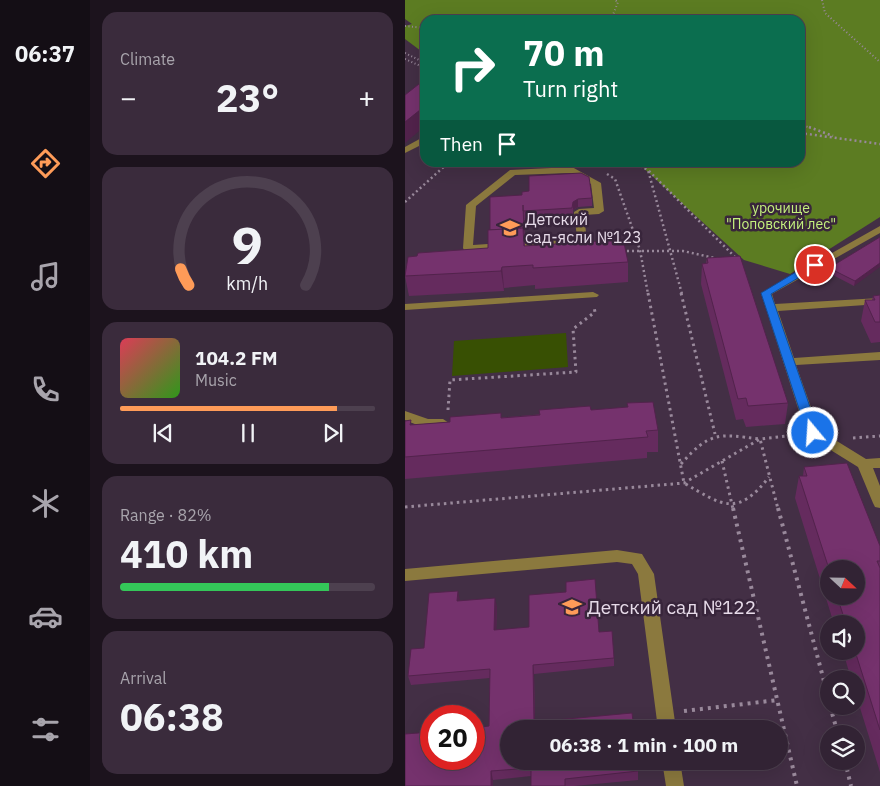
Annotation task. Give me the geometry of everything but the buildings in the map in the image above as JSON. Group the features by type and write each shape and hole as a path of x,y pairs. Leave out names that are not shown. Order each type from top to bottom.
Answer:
{"lane":[{"path":"405,150 420,143"},
{"path":"571,170 596,183 599,212 579,212 582,241 468,248 471,205 513,172 571,170"},
{"path":"880,229 766,293 813,433 864,464 880,463"},
{"path":"405,307 593,295"},
{"path":"771,308 880,302"},
{"path":"789,362 880,356"},
{"path":"405,415 427,424 452,422"},
{"path":"864,464 880,503"},
{"path":"405,575 617,556 637,558 646,574 666,720"},
{"path":"672,770 675,786"}],"path":[{"path":"613,15 618,2 615,0"},
{"path":"822,0 825,13 880,62"},
{"path":"405,26 420,28"},
{"path":"405,53 420,60"},
{"path":"405,59 420,66"},
{"path":"805,126 836,137"},
{"path":"805,134 880,144"},
{"path":"405,202 444,167"},
{"path":"642,167 648,170 739,261"},
{"path":"648,170 671,249 715,434"},
{"path":"601,171 615,179 640,250 684,482 720,504 732,504 755,495 769,477"},
{"path":"640,250 671,249 698,252 722,260"},
{"path":"452,422 450,380 576,372 573,328 595,312 593,295"},
{"path":"681,464 697,444 715,434 760,439 813,433"},
{"path":"845,438 880,436"},
{"path":"405,507 684,482 760,439"},
{"path":"760,439 821,670"},
{"path":"722,461 797,786"},
{"path":"671,720 778,700"},
{"path":"847,770 851,786"}],"green space":[{"name":"урочище \"Поповский лес\"","path":"405,0 880,0 880,217 790,274 744,260 642,167 805,167 805,15 420,15 420,50 405,39 405,26 412,24 405,19"},
{"path":"566,333 568,367 452,376 454,341"}],"place":[{"name":"Детский сад-ясли №123","path":"510,228"},
{"name":"Детский сад №122","path":"572,607"}],"route":[{"path":"813,433 766,293 815,265"}]}
